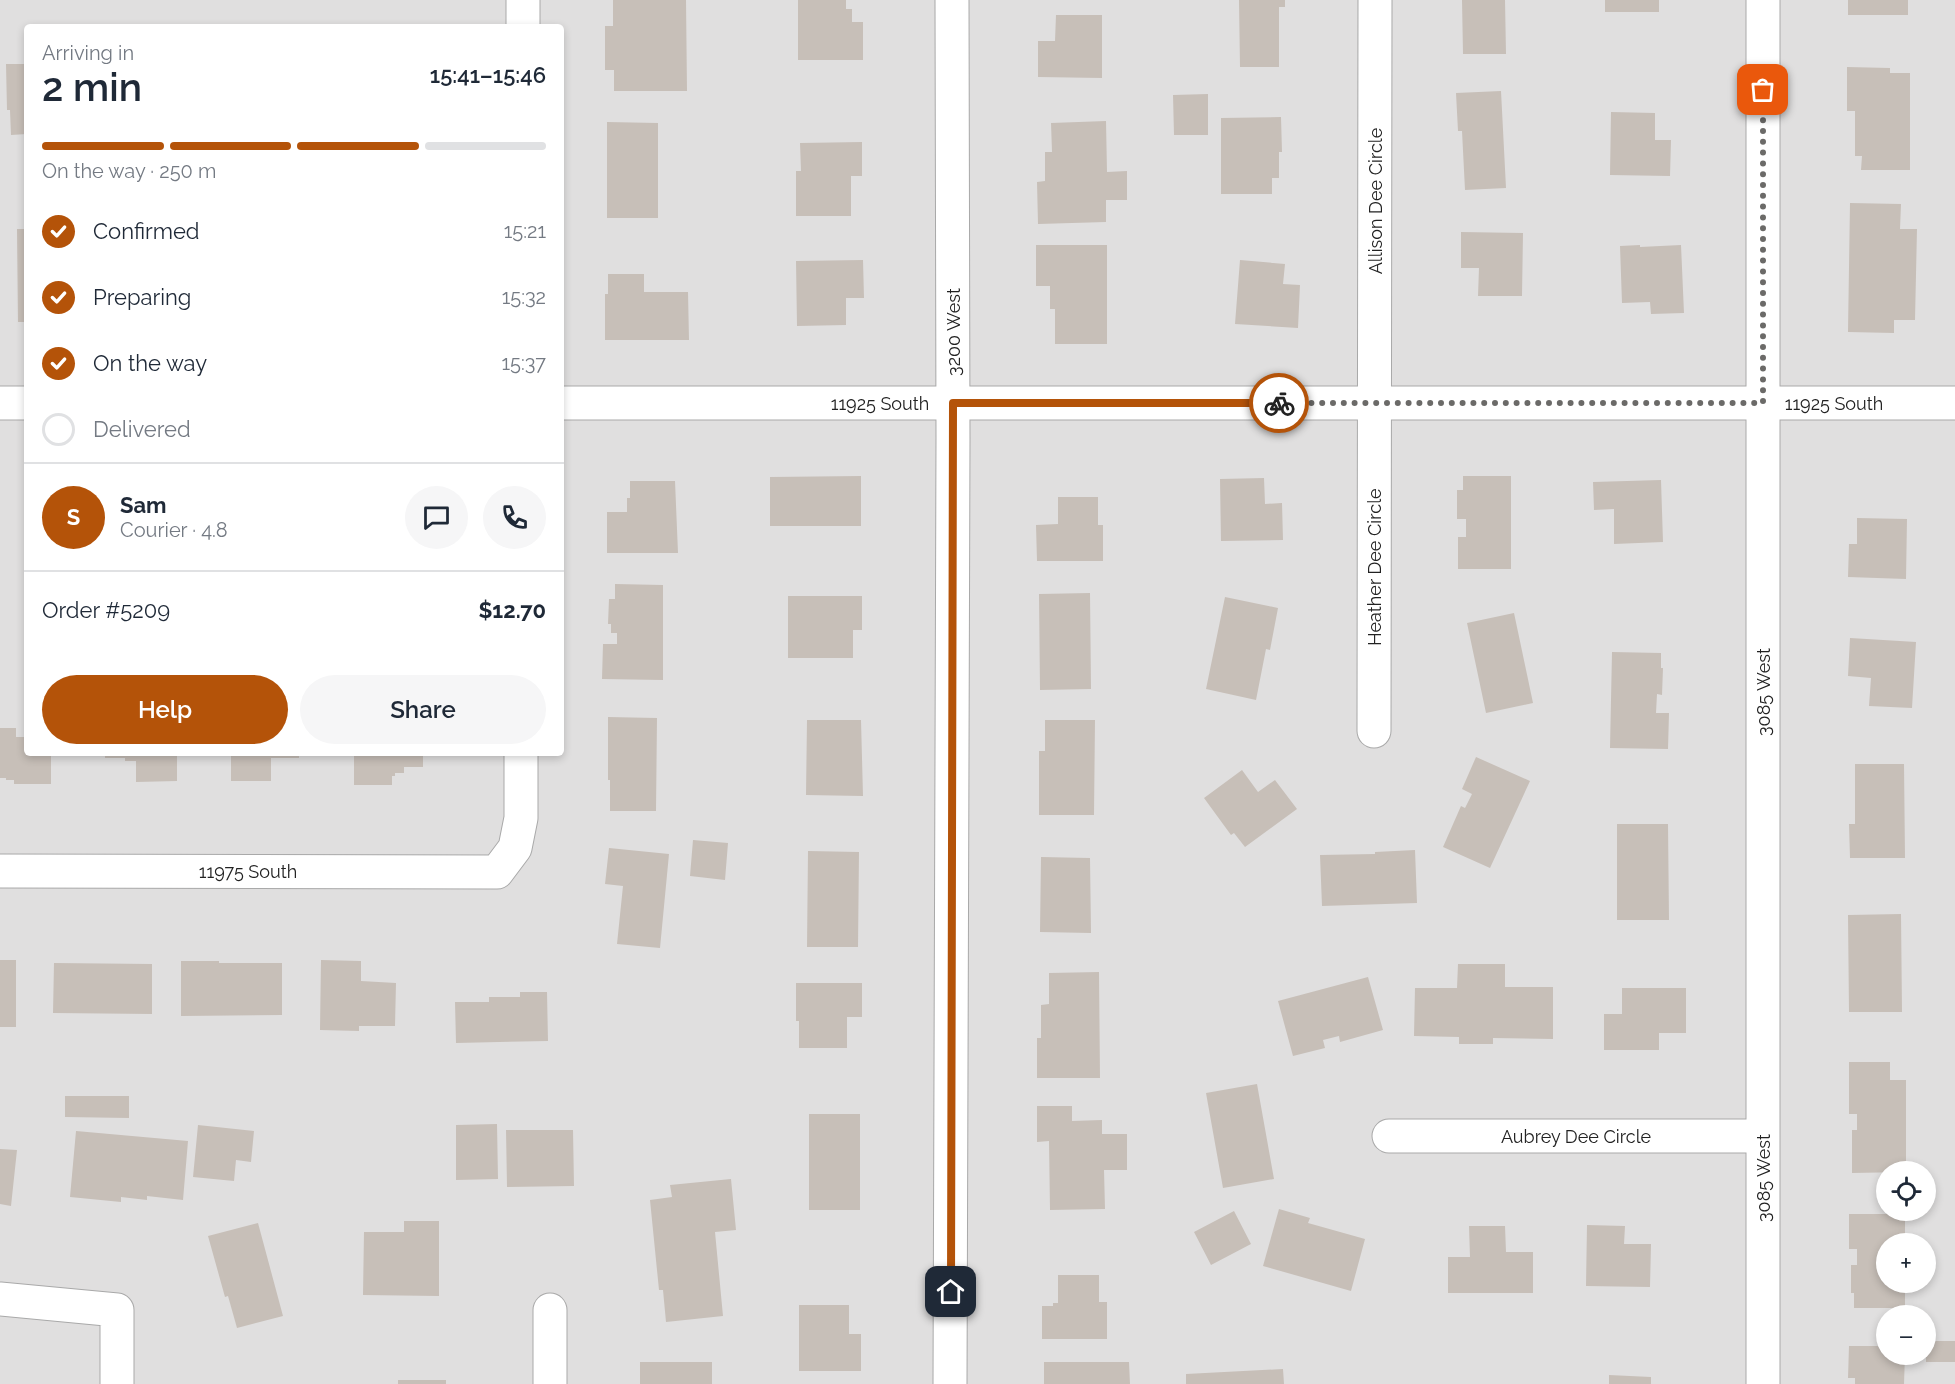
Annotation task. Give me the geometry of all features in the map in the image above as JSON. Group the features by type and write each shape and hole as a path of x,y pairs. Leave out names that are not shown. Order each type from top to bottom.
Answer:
{"street":[{"path":"523,0 523,24"},
{"name":"3200 West","path":"950,1384 952,0"},
{"name":"Allison Dee Circle","path":"1374,403 1375,0"},
{"name":"3085 West","path":"1763,0 1763,1384"},
{"path":"0,403 24,403"},
{"name":"11925 South","path":"564,403 1955,403"},
{"name":"Heather Dee Circle","path":"1374,403 1374,731"},
{"name":"11975 South","path":"0,871 496,872 515,848 520,819 521,756"},
{"name":"Aubrey Dee Circle","path":"1389,1136 1763,1136"},
{"path":"0,1299 117,1310 117,1384"},
{"path":"550,1310 550,1384"}],"shaded area":[{"path":"0,0 1955,0 1955,1384 0,1384"}],"building":[{"path":"613,0 686,0 687,91 614,91 614,70 605,70 605,26 613,26"},
{"path":"798,0 846,0 846,9 852,9 852,22 863,22 863,60 798,60"},
{"path":"1239,0 1285,0 1285,7 1279,7 1279,67 1240,67"},
{"path":"1462,0 1505,0 1506,54 1463,54"},
{"path":"1605,0 1659,0 1659,12 1605,12"},
{"path":"1848,0 1908,0 1908,15 1848,15"},
{"path":"1056,15 1102,15 1102,78 1038,77 1038,41 1055,41"},
{"path":"6,64 24,64 24,134 11,135 10,110 7,110"},
{"path":"1847,67 1890,68 1890,73 1910,73 1910,170 1861,170 1862,156 1855,156 1855,111 1847,111"},
{"path":"1501,91 1506,188 1465,190 1462,131 1458,131 1456,93"},
{"path":"1208,94 1208,135 1174,135 1173,95"},
{"path":"1611,112 1655,113 1655,140 1671,140 1670,176 1610,175"},
{"path":"1281,117 1282,152 1279,152 1279,178 1272,178 1272,194 1221,194 1221,118"},
{"path":"1106,121 1107,172 1127,171 1127,200 1106,200 1106,222 1038,224 1037,182 1045,181 1045,152 1052,152 1051,123"},
{"path":"607,122 658,123 658,218 607,218"},
{"path":"862,142 862,176 851,176 851,216 796,216 796,171 801,171 800,143"},
{"path":"1850,203 1901,204 1900,229 1917,229 1915,320 1894,320 1894,333 1848,332"},
{"path":"17,229 24,229 24,322 18,322"},
{"path":"1461,232 1523,233 1522,296 1478,296 1479,268 1461,268"},
{"path":"1036,245 1107,245 1107,344 1055,344 1055,309 1050,309 1050,286 1036,286"},
{"path":"1640,245 1640,247 1681,245 1684,313 1651,314 1650,302 1622,303 1620,246"},
{"path":"863,260 864,298 846,298 846,325 797,326 796,261"},
{"path":"1240,260 1285,264 1283,284 1300,285 1298,328 1235,324"},
{"path":"608,274 644,274 644,292 688,292 689,340 605,340 605,294 608,294"},
{"path":"861,476 861,526 770,526 770,477"},
{"path":"1463,476 1511,476 1511,569 1458,569 1458,537 1466,537 1466,519 1457,519 1457,490 1463,490"},
{"path":"1264,478 1265,504 1282,503 1283,540 1221,541 1220,479"},
{"path":"1661,480 1663,542 1614,544 1614,509 1594,510 1593,482"},
{"path":"630,481 675,481 678,553 607,553 607,512 627,512"},
{"path":"1058,497 1098,497 1098,525 1103,525 1103,561 1037,561 1036,525 1058,524"},
{"path":"1857,518 1907,519 1906,579 1848,577 1849,544 1857,544"},
{"path":"615,584 663,585 663,680 602,679 603,644 617,644 617,633 611,633 611,624 608,624 609,599 615,599"},
{"path":"1090,593 1091,689 1040,690 1039,594"},
{"path":"788,596 862,596 862,630 853,630 853,658 788,658"},
{"path":"1225,597 1278,608 1270,650 1266,649 1256,700 1206,689"},
{"path":"1514,613 1533,703 1486,713 1467,623"},
{"path":"1850,638 1916,642 1912,708 1869,706 1871,678 1848,676"},
{"path":"1612,652 1661,653 1662,695 1657,694 1656,713 1669,713 1668,749 1610,748"},
{"path":"608,717 657,718 656,811 610,811"},
{"path":"807,720 861,720 863,796 806,795"},
{"path":"1045,720 1095,720 1094,815 1039,815 1039,751 1045,751"},
{"path":"0,728 16,728 16,737 24,737 24,756 51,756 51,784 14,784 14,780 0,778"},
{"path":"105,756 177,756 177,781 136,782 136,761 125,761 125,758 105,758"},
{"path":"231,756 299,756 299,758 271,758 271,781 231,781"},
{"path":"354,756 423,756 423,767 404,767 404,773 395,773 395,776 392,776 392,785 354,785"},
{"path":"1476,757 1530,781 1490,868 1443,847 1461,806 1465,808 1472,794 1462,789"},
{"path":"1855,764 1904,764 1905,858 1850,858 1849,824 1855,824"},
{"path":"1242,770 1258,792 1275,780 1297,809 1245,847 1234,833 1231,835 1204,798"},
{"path":"1617,824 1668,824 1669,920 1617,920"},
{"path":"693,840 728,843 725,880 690,876"},
{"path":"609,848 669,854 660,948 617,944 623,886 605,884"},
{"path":"1415,850 1417,903 1322,906 1320,855 1375,854 1375,852"},
{"path":"808,851 859,852 858,947 807,947"},
{"path":"1041,857 1090,858 1091,933 1040,932"},
{"path":"1901,914 1902,1012 1849,1012 1848,915"},
{"path":"0,960 16,960 16,1027 0,1027"},
{"path":"321,960 361,961 361,981 396,983 395,1026 359,1026 359,1031 320,1030"},
{"path":"181,961 282,963 282,1015 181,1016"},
{"path":"54,963 152,964 152,1014 53,1013"},
{"path":"1458,964 1505,964 1505,987 1553,987 1553,1039 1493,1038 1493,1044 1459,1044 1459,1037 1414,1036 1415,988 1457,988"},
{"path":"1099,972 1100,1078 1037,1078 1037,1038 1041,1038 1041,1005 1049,1004 1049,973"},
{"path":"1368,977 1383,1030 1340,1042 1339,1036 1323,1040 1325,1048 1293,1056 1278,1001"},
{"path":"796,983 862,983 862,1017 847,1017 847,1048 799,1048"},
{"path":"1622,988 1686,988 1686,1033 1659,1033 1659,1050 1604,1050 1604,1014 1622,1014"},
{"path":"520,992 547,992 548,1041 456,1043 455,1002 489,1002 489,997 520,997"},
{"path":"1849,1062 1890,1062 1890,1080 1906,1080 1906,1161 1876,1161 1876,1173 1852,1173 1852,1130 1857,1130 1857,1114 1849,1114"},
{"path":"1257,1084 1274,1179 1223,1188 1206,1093"},
{"path":"65,1096 129,1096 129,1118 65,1117"},
{"path":"1037,1106 1072,1106 1072,1121 1102,1120 1102,1134 1127,1134 1127,1170 1104,1170 1105,1209 1050,1210 1049,1141 1037,1142"},
{"path":"809,1114 860,1114 860,1210 809,1210"},
{"path":"497,1124 498,1179 456,1180 456,1125"},
{"path":"198,1125 254,1131 251,1162 236,1160 234,1181 193,1177"},
{"path":"506,1130 573,1130 574,1186 507,1187"},
{"path":"76,1131 188,1141 183,1200 147,1196 147,1200 121,1197 121,1202 70,1197"},
{"path":"0,1149 17,1150 11,1206 0,1204"},
{"path":"731,1179 736,1230 715,1232 723,1316 666,1322 663,1290 659,1290 650,1200 672,1197 670,1185"},
{"path":"1279,1209 1310,1218 1308,1223 1365,1239 1351,1291 1263,1266"},
{"path":"1234,1211 1251,1244 1211,1265 1194,1232"},
{"path":"1849,1214 1876,1214 1876,1221 1905,1221 1905,1233 1876,1233 1876,1293 1905,1293 1905,1305 1854,1308 1854,1293 1851,1293 1851,1265 1857,1265 1857,1249 1849,1249"},
{"path":"404,1221 439,1221 439,1296 363,1295 364,1232 404,1232"},
{"path":"258,1223 283,1316 237,1328 228,1296 225,1297 208,1236"},
{"path":"1587,1225 1625,1226 1624,1244 1651,1244 1650,1287 1586,1286"},
{"path":"1469,1226 1505,1226 1506,1252 1533,1252 1533,1293 1448,1293 1448,1257 1470,1257"},
{"path":"1058,1275 1099,1275 1099,1302 1107,1302 1107,1339 1042,1339 1042,1306 1053,1306 1053,1303 1058,1303"},
{"path":"799,1305 849,1305 849,1334 861,1334 861,1371 799,1371"},
{"path":"1936,1341 1955,1341 1955,1362 1936,1362"},
{"path":"1849,1346 1876,1346 1876,1365 1905,1365 1904,1384 1855,1384 1855,1378 1848,1378"},
{"path":"640,1362 712,1362 712,1384 640,1384"},
{"path":"1044,1362 1129,1362 1130,1384 1044,1384"},
{"path":"1283,1369 1284,1384 1186,1384 1186,1374"},
{"path":"1609,1375 1651,1377 1651,1384 1609,1384"},
{"path":"398,1380 446,1380 446,1384 398,1384"}],"way so far":[{"path":"1279,403 1763,403 1763,90"}],"route":[{"path":"951,1292 953,403 1279,403"}]}
